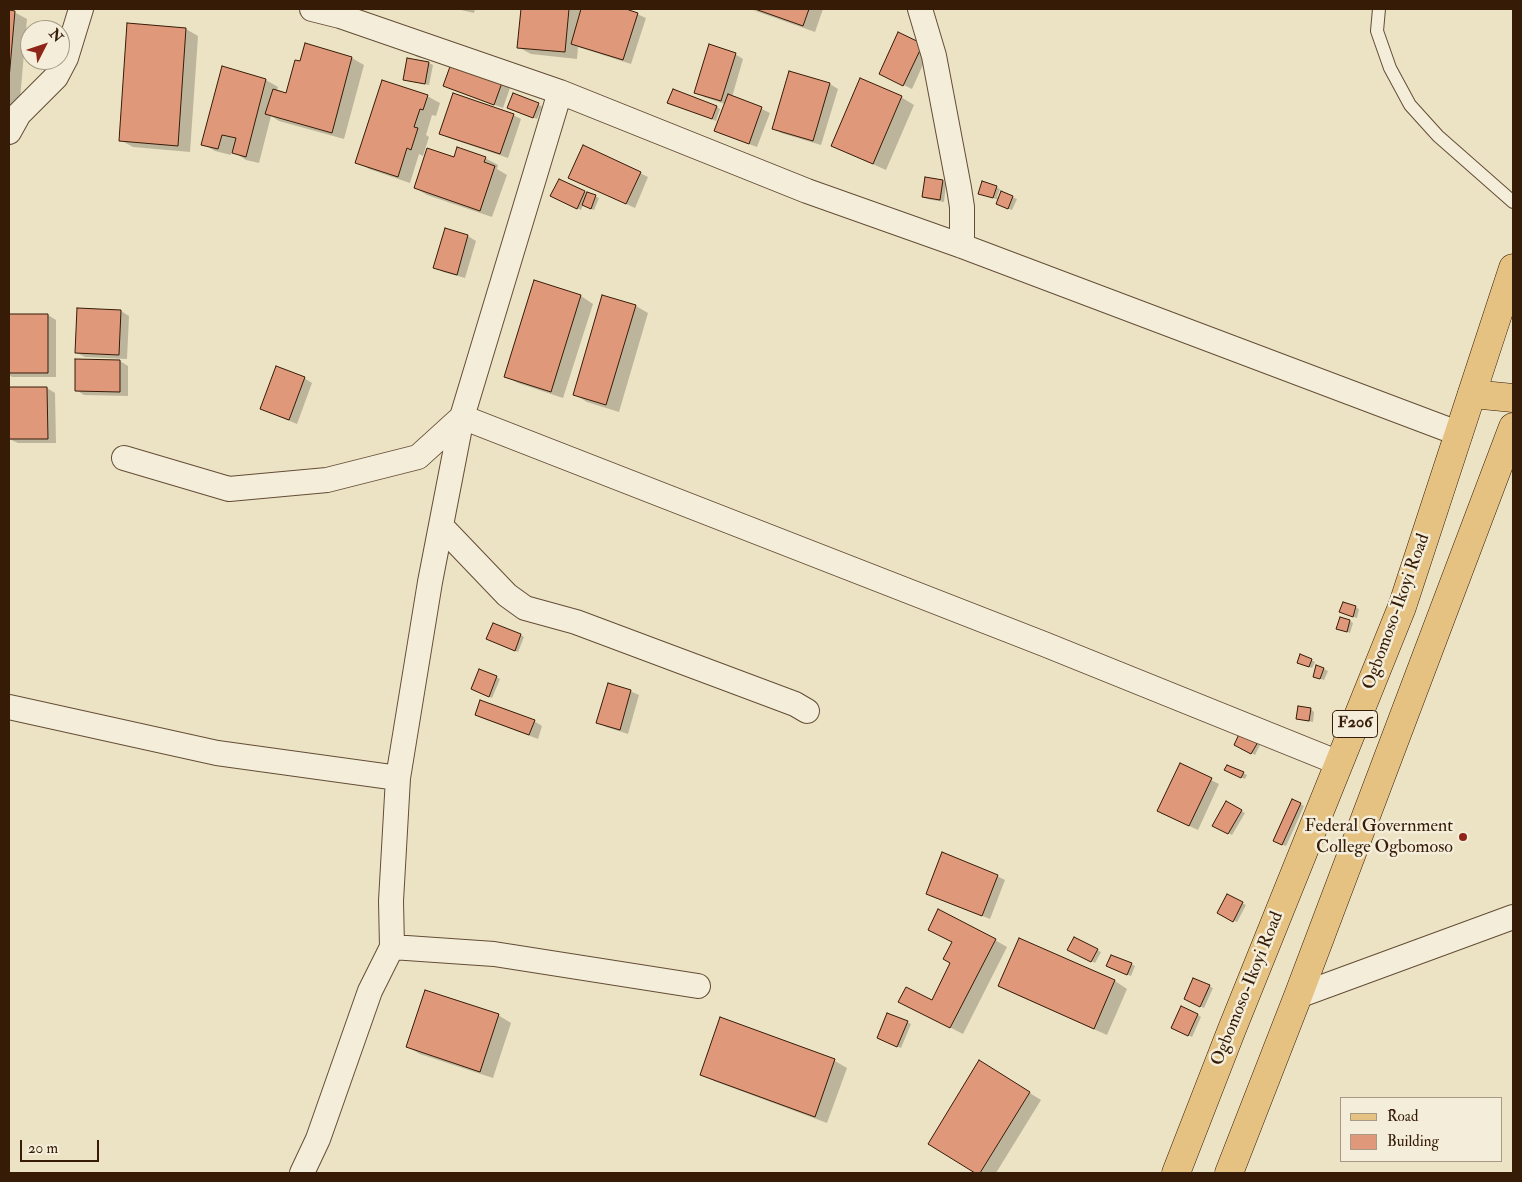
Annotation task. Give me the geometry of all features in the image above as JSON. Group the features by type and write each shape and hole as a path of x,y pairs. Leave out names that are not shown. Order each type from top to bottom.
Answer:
{"main road":[{"name":"Ogbomoso-Ikoyi Road","path":"1176,1173 1402,607 1513,268"},
{"path":"1472,394 1513,398"},
{"name":"F206","path":"1229,1173 1298,996 1513,427"}],"street":[{"path":"9,132 20,114 56,77 66,58 81,9"},
{"path":"312,9 340,16 560,92 808,191 962,246 1460,434"},
{"path":"920,9 934,56 959,188 962,207 962,246"},
{"path":"302,1173 318,1139 370,991 392,947 391,901 398,778 430,582 462,417 560,92"},
{"path":"124,458 229,489 327,480 418,458 462,417"},
{"path":"462,417 1053,648 1339,764"},
{"path":"441,526 507,595 525,608 576,622 795,704 806,711"},
{"path":"9,706 217,754 398,778"},
{"path":"1298,996 1513,917"},
{"path":"392,947 494,954 698,986"}],"lane":[{"path":"1379,9 1377,32 1390,68 1410,104 1438,136 1513,202"}],"building":[{"path":"521,9 569,9 565,52 517,48"},
{"path":"581,9 626,9 638,13 623,60 571,44"},
{"path":"755,9 809,9 803,26"},
{"path":"9,10 15,11 9,79"},
{"path":"127,23 186,28 178,146 119,141"},
{"path":"898,32 923,44 903,86 879,74"},
{"path":"305,43 352,57 332,133 265,114 273,89 286,93 295,60 300,61"},
{"path":"709,44 736,53 721,101 694,93"},
{"path":"407,58 429,62 425,84 403,80"},
{"path":"452,61 503,80 494,105 443,86"},
{"path":"222,66 266,79 246,157 232,153 236,138 222,135 218,149 201,145"},
{"path":"789,71 830,83 813,141 772,129"},
{"path":"860,78 902,96 873,164 831,146"},
{"path":"382,80 428,95 423,110 420,109 414,127 418,128 411,150 407,148 398,177 355,163"},
{"path":"673,89 717,106 712,119 667,103"},
{"path":"453,93 514,114 500,154 439,134"},
{"path":"513,93 539,103 533,118 507,108"},
{"path":"728,94 762,107 749,144 714,131"},
{"path":"583,145 641,172 626,204 568,178"},
{"path":"457,147 486,157 484,162 495,166 480,211 414,188 427,148 454,157"},
{"path":"925,177 943,180 940,200 922,197"},
{"path":"559,179 585,191 577,209 550,196"},
{"path":"982,181 997,186 993,198 978,194"},
{"path":"1001,191 1013,196 1008,209 996,204"},
{"path":"587,192 596,195 591,209 582,205"},
{"path":"445,228 468,235 457,275 433,268"},
{"path":"534,280 581,295 551,392 504,377"},
{"path":"602,295 636,305 606,405 573,395"},
{"path":"77,308 121,310 119,355 75,353"},
{"path":"9,314 48,314 48,373 9,373"},
{"path":"75,359 120,360 120,392 75,391"},
{"path":"276,366 305,377 289,420 260,409"},
{"path":"9,387 47,387 48,439 9,439"},
{"path":"1343,602 1356,606 1353,617 1339,612"},
{"path":"1340,617 1350,620 1347,632 1336,629"},
{"path":"493,623 521,634 515,651 486,639"},
{"path":"1300,654 1312,659 1309,667 1297,663"},
{"path":"1316,665 1324,668 1320,679 1313,677"},
{"path":"479,669 497,676 489,697 471,689"},
{"path":"608,683 631,690 620,730 596,723"},
{"path":"480,700 535,720 529,735 475,715"},
{"path":"1298,706 1311,708 1309,721 1296,719"},
{"path":"1240,732 1258,742 1251,754 1234,745"},
{"path":"1180,763 1212,778 1189,826 1157,811"},
{"path":"1227,765 1244,772 1241,778 1224,770"},
{"path":"1292,799 1301,803 1282,845 1273,841"},
{"path":"1226,801 1242,810 1228,834 1212,826"},
{"path":"942,852 998,875 982,916 926,894"},
{"path":"1227,894 1243,902 1233,922 1217,913"},
{"path":"938,909 996,939 950,1028 898,1002 906,987 932,1000 950,963 943,959 952,942 928,930"},
{"path":"1074,937 1098,949 1091,962 1067,950"},
{"path":"1019,938 1115,980 1094,1029 998,986"},
{"path":"1111,955 1132,963 1127,975 1106,966"},
{"path":"1193,978 1210,985 1200,1007 1184,999"},
{"path":"425,990 499,1014 480,1072 406,1047"},
{"path":"1181,1006 1198,1014 1188,1036 1171,1028"},
{"path":"887,1013 908,1021 897,1047 877,1038"},
{"path":"720,1017 835,1059 815,1117 700,1075"},
{"path":"979,1060 1030,1092 980,1173 975,1173 928,1144"}],"place":[{"name":"Federal Government College Ogbomoso","path":"1463,837"}]}
